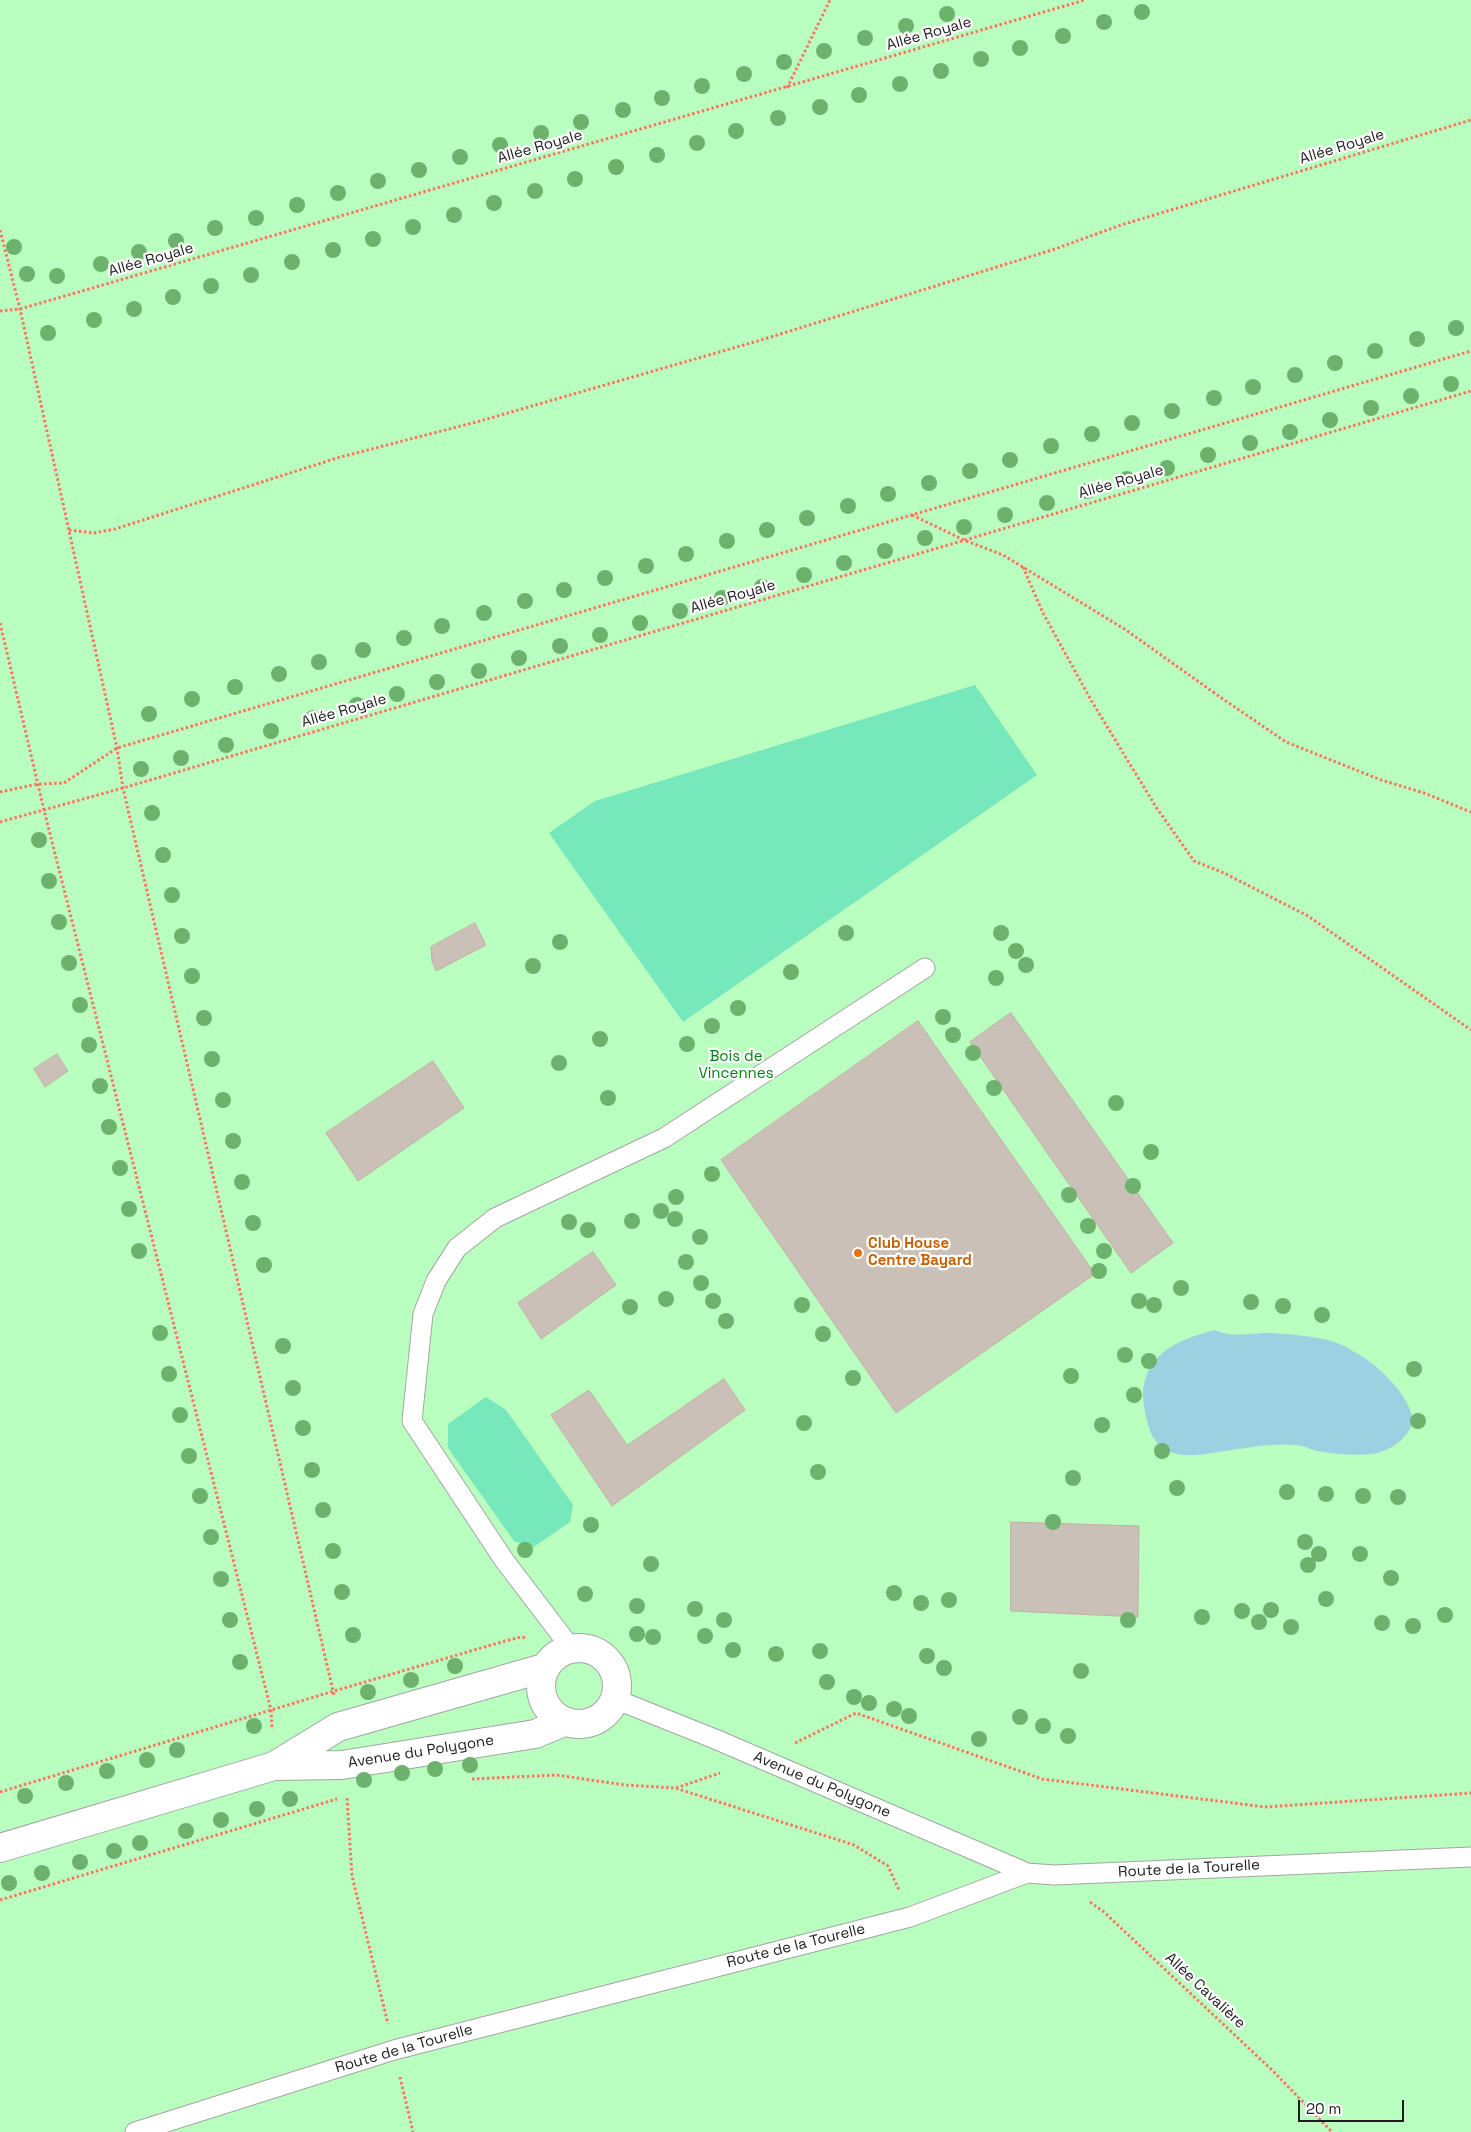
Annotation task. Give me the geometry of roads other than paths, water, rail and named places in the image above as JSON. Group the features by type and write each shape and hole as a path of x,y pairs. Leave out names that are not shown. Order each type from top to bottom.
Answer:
{"street":[{"name":"Avenue du Polygone","path":"0,1848 274,1766 338,1727 544,1668 560,1652 571,1648"},
{"path":"571,1648 594,1650 604,1656 611,1665 618,1687 615,1699"},
{"path":"544,1668 541,1680 541,1693 545,1705 553,1715 564,1722"},
{"name":"Avenue du Polygone","path":"274,1766 342,1765 535,1734 564,1722 577,1725 589,1724 601,1718 610,1710 615,1699"}],"lane":[{"path":"571,1648 504,1560 412,1421 424,1314 436,1281 457,1248 495,1218 664,1138 925,968"},
{"name":"Avenue du Polygone","path":"615,1699 761,1759 1027,1873"},
{"name":"Route de la Tourelle","path":"134,2132 394,2050 910,1916 1027,1873 1054,1875 1471,1856"}],"water":[{"path":"1215,1330 1235,1334 1267,1333 1301,1336 1328,1340 1343,1346 1366,1359 1393,1383 1407,1403 1411,1413 1412,1424 1410,1429 1397,1444 1373,1454 1331,1453 1287,1445 1263,1446 1194,1455 1182,1455 1171,1452 1162,1447 1154,1438 1148,1425 1143,1394 1148,1372 1154,1362 1171,1347 1181,1341"}],"place":[{"name":"Club House Centre Bayard","path":"858,1253"}],"park label":[{"name":"Bois de Vincennes","path":"736,1066"}]}
